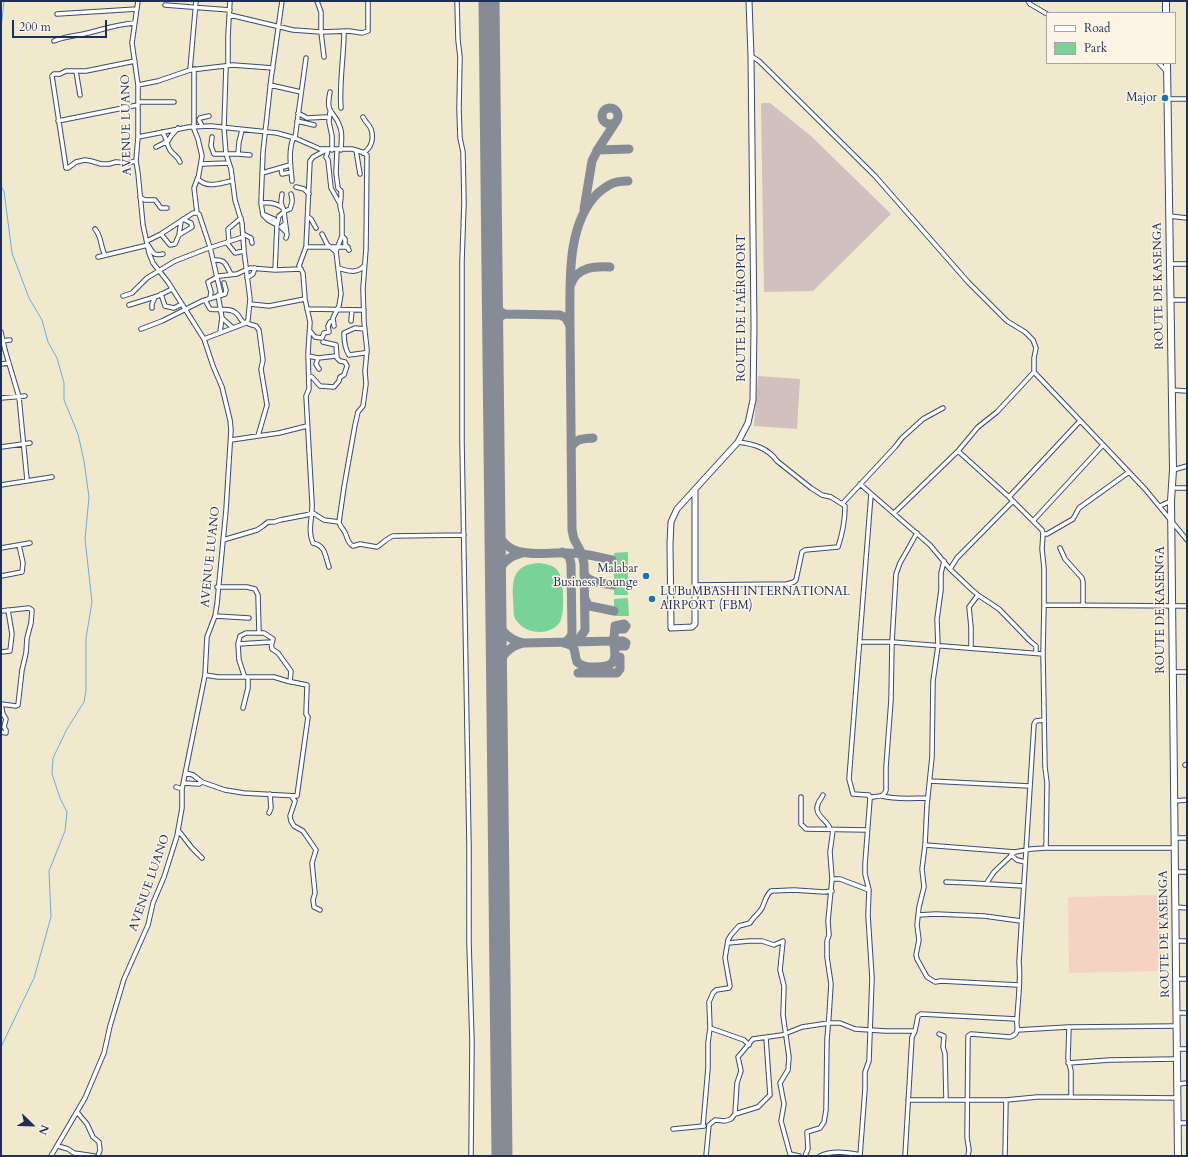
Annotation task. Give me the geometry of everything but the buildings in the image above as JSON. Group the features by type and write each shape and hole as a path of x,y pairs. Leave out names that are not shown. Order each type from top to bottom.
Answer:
{"highway":[{"path":"1166,1 1166,12"},
{"name":"ROUTE DE KASENGA","path":"1167,64 1173,470 1171,501 1178,1156"}],"main road":[{"name":"ROUTE DE L'AÉROPORT","path":"695,585 695,624 692,627 670,627 671,522 677,509 738,442 748,423 753,400 754,326 749,1"},
{"path":"695,491 695,585"}],"street":[{"name":"AVENUE LUANO","path":"51,1156 84,1098 104,1053 110,1026 124,979 148,925 153,903 164,876 178,830 182,808 182,789 205,675 207,637 215,616 231,440 230,420 222,387 204,339 151,258 143,225 136,161 138,136 138,85 132,42 138,1"},
{"path":"196,1 192,69 194,126 202,156 202,164 194,188 197,213 200,216 210,248 217,278 216,295"},
{"path":"230,1 224,128 226,154 231,169 235,200 241,218 243,235 250,304 246,323"},
{"path":"276,224 268,220 263,215 261,203 265,132 282,1"},
{"path":"317,1 321,12 321,32 324,57"},
{"path":"165,6 230,12 296,31 362,33 368,31 368,1"},
{"path":"457,1 460,57 460,138 463,152 464,203 462,262 464,535 469,844 469,943 472,1042 471,1156"},
{"path":"1028,1 1030,4 1046,13"},
{"path":"57,14 137,9"},
{"path":"54,41 64,37 112,26 135,23"},
{"path":"341,108 341,70 344,32"},
{"path":"751,56 759,61 875,176 968,282 1007,321 1025,332 1034,340 1036,348 1034,372 1129,472 1160,506 1172,523 1186,538"},
{"path":"292,181 290,165 291,143 295,138 301,92 306,70 306,58"},
{"path":"135,61 86,71 65,71 52,76 66,168 76,162 85,160 91,160 101,164 116,162 130,163 136,161"},
{"path":"1160,64 1167,72"},
{"path":"138,85 158,81 192,69 240,65 273,68"},
{"path":"76,71 80,95"},
{"path":"270,85 301,92"},
{"path":"330,92 328,103 330,111 329,118 338,188 341,192 340,204 342,236 336,252"},
{"path":"1167,99 1187,99"},
{"path":"58,121 138,104 174,102"},
{"path":"330,111 338,121 341,129 333,150 326,157 328,160 331,188 340,204"},
{"path":"298,113 307,118 329,118"},
{"path":"202,126 200,118 209,116"},
{"path":"363,117 371,130 372,140 370,147 363,153"},
{"path":"297,121 314,125"},
{"path":"138,136 178,128 202,126 277,133 295,138 317,148 356,150 367,155 366,249 364,266 364,310 367,352 365,396 363,406 358,412 355,426 339,522 349,543 353,546 360,544 376,547 393,536 434,537 464,535"},
{"path":"156,147 167,142 178,128"},
{"path":"238,154 242,130"},
{"path":"162,132 165,135 171,152 178,156 180,162"},
{"path":"212,137 211,146 213,153 250,155"},
{"path":"221,153 226,148"},
{"path":"316,155 317,148"},
{"path":"329,567 323,548 312,542 310,528 313,512 306,396 309,388 308,343 310,322 305,299 303,273 299,264 306,247 310,161 316,155 333,150"},
{"path":"356,150 360,174"},
{"path":"202,164 228,163"},
{"path":"262,173 290,165"},
{"path":"281,168 282,174 291,172"},
{"path":"198,177 201,182 210,185 232,181"},
{"path":"296,187 304,189 309,194"},
{"path":"282,194 281,202 285,224 281,227 286,232 286,238"},
{"path":"275,270 276,224 279,216 289,209 292,204 293,199 290,194"},
{"path":"140,197 145,200 155,200 160,207 167,208"},
{"path":"261,203 270,202 282,206"},
{"path":"98,257 148,243 182,219 193,213 197,213"},
{"path":"1169,216 1187,218"},
{"path":"308,217 316,228"},
{"path":"241,218 227,230 228,242 235,253 244,251"},
{"path":"179,236 193,226 191,223 182,219"},
{"path":"161,234 170,246 176,242 179,236 182,219"},
{"path":"95,229 101,239 104,255"},
{"path":"308,343 310,340 322,338 325,333 329,332 329,324 337,310 341,292 338,255 324,240 322,234"},
{"path":"123,296 132,294 142,282 175,261 243,235 251,238 252,243"},
{"path":"306,247 338,247 349,249 345,244 345,239 342,236"},
{"path":"148,243 154,255 163,254"},
{"path":"213,260 220,260 226,263 231,274"},
{"path":"1170,264 1187,264"},
{"path":"338,268 349,272 360,270 364,266"},
{"path":"247,278 253,274 255,268"},
{"path":"220,332 222,318 216,295 208,282 210,280 224,275 237,274 246,269 301,269"},
{"path":"142,329 216,295 224,283 224,275"},
{"path":"129,304 155,297 172,289"},
{"path":"161,294 165,306 174,308 182,304"},
{"path":"152,308 155,297"},
{"path":"250,304 269,306 305,299"},
{"path":"205,300 210,309 233,311 238,315 241,321 253,324 258,328 263,360 261,370 266,407 258,436"},
{"path":"1170,300 1187,300"},
{"path":"307,309 364,310"},
{"path":"351,321 352,310"},
{"path":"222,318 231,327 233,327"},
{"path":"332,321 334,326"},
{"path":"204,339 246,323"},
{"path":"365,329 355,328 344,333 346,351 349,355 367,352"},
{"path":"310,331 316,338"},
{"path":"1,332 2,341 19,396 27,480"},
{"path":"2,341 10,340"},
{"path":"309,376 312,377 320,386 335,387 340,377 344,375 347,366 345,362 340,361 336,356 336,345 323,342"},
{"path":"308,356 318,358 336,356"},
{"path":"318,358 316,363 319,369"},
{"path":"1,364 9,363"},
{"path":"894,513 958,451 978,427 997,412 1034,372"},
{"path":"1171,390 1187,391"},
{"path":"1,398 25,396"},
{"path":"842,504 906,434 923,419 943,408"},
{"path":"1009,497 1080,422"},
{"path":"231,440 279,433 307,426"},
{"path":"695,585 787,584 794,582 796,580 801,554 804,551 838,547 845,525 845,506 831,497 822,495 811,488 777,461 773,455 757,445 738,442"},
{"path":"1,447 30,443"},
{"path":"1033,521 1103,445"},
{"path":"958,451 1009,497 1042,530 1043,534 1044,720 1045,767 1047,783 1046,848"},
{"path":"1173,470 1187,466"},
{"path":"1043,534 1047,534 1071,521 1081,506 1089,502 1129,472"},
{"path":"1,485 52,477"},
{"path":"860,484 930,545 950,569 978,595 999,609 1036,646 1036,653"},
{"path":"1172,488 1187,488"},
{"path":"871,494 849,779 853,794 867,795 870,797 882,796 894,799 905,797 928,798"},
{"path":"950,569 957,558 1013,501"},
{"path":"1160,506 1171,501"},
{"path":"313,512 322,519 339,522"},
{"path":"223,540 257,530 268,522 306,515 313,512"},
{"path":"882,796 886,790 896,574 900,563 917,533"},
{"path":"1,548 30,543"},
{"path":"1,576 22,572 23,563 19,545"},
{"path":"1060,548 1065,559 1082,578 1082,605"},
{"path":"944,561 941,573 937,619 938,646 934,681 933,734 922,869 924,887 917,925 919,940 916,952 917,959 927,976 935,982 941,981 1018,985"},
{"path":"217,587 247,587 255,589 258,595 259,633"},
{"path":"971,648 969,607 978,595"},
{"path":"1044,605 1187,606"},
{"path":"1,611 32,608 32,620 27,638 18,705 1,704 3,714 6,719 4,727 6,733 1,732"},
{"path":"1,652 10,651 12,634 8,610"},
{"path":"215,616 249,618"},
{"path":"243,677 244,675 239,660 239,637 243,634 259,633 266,634 274,640 272,642 272,649 278,653 291,671 290,682"},
{"path":"238,644 272,642"},
{"path":"860,642 892,642 1043,654"},
{"path":"1173,672 1187,672"},
{"path":"186,773 202,782 239,793 297,796 298,793 308,717 306,714 307,685 274,677 218,677 205,675"},
{"path":"243,708 248,677"},
{"path":"968,1156 969,1034 1010,1037 1014,1035 1017,1030 1016,1019 1019,1004 1018,985 1020,976 1019,962 1023,886 1034,723 1036,721 1044,720"},
{"path":"930,781 1029,786"},
{"path":"184,783 199,784 202,782"},
{"path":"176,787 182,789"},
{"path":"270,794 270,813"},
{"path":"806,1156 808,1148 807,1132 820,1128 826,1115 827,1040 831,984 827,949 832,879 830,852 831,829 829,825 821,818 818,811 818,804 823,795"},
{"path":"291,796 295,801 290,816 291,820 294,826 303,831 316,850 312,863 315,893 313,900 314,907 320,910"},
{"path":"801,797 801,824 806,829 867,830"},
{"path":"820,1156 829,1152 849,1153 860,1156 866,1072 869,1061 872,978 868,915 869,890 865,874 870,797"},
{"path":"1174,800 1187,800"},
{"path":"178,830 202,858"},
{"path":"1175,838 1187,838"},
{"path":"925,845 1015,852 1046,848 1175,848"},
{"path":"986,884 994,872 1015,852"},
{"path":"1012,855 1017,860 1025,862"},
{"path":"1175,872 1187,872"},
{"path":"832,879 840,879 869,890"},
{"path":"946,882 1023,886"},
{"path":"703,1126 710,1028 709,1002 716,990 729,988 730,986 725,958 731,935 739,926 750,923 762,908 767,895 771,891 832,891"},
{"path":"1176,908 1187,908"},
{"path":"918,916 936,914 984,916 1022,921"},
{"path":"728,943 762,941 774,945 783,941 780,970 784,986 783,1015 789,1050 789,1065 780,1083 784,1104 781,1125 790,1154 799,1156"},
{"path":"1176,941 1187,941"},
{"path":"1176,979 1187,978"},
{"path":"1177,1013 1187,1013"},
{"path":"905,1156 912,1036 915,1031 917,1018 922,1014 1016,1019"},
{"path":"735,1114 737,1083 741,1072 738,1057 753,1039 758,1037 766,1038 786,1034 802,1027 828,1023 840,1023 855,1029 885,1032 915,1031"},
{"path":"1017,1030 1069,1027 1177,1026"},
{"path":"1069,1027 1068,1063 1071,1071 1071,1097"},
{"path":"710,1028 744,1040 748,1045"},
{"path":"940,1034 944,1036 943,1047 945,1054 946,1099"},
{"path":"673,1129 709,1125 715,1120 722,1122 731,1119 735,1114 758,1107 764,1102 770,1094 766,1038"},
{"path":"1177,1049 1187,1049"},
{"path":"1068,1063 1110,1060 1178,1059"},
{"path":"1178,1084 1187,1083"},
{"path":"908,1100 1006,1100 1037,1097 1178,1098"},
{"path":"1005,1156 1006,1100"},
{"path":"76,1112 87,1124 93,1137 99,1142 100,1150 98,1156"},
{"path":"1178,1123 1187,1123"},
{"path":"706,1156 709,1125"},
{"path":"58,1146 68,1149 74,1153 94,1156"}],"shaded area":[{"path":"761,103 770,103 811,136 891,214 813,291 764,292"},
{"path":"758,376 800,379 797,429 754,426"},
{"path":"1161,895 1162,971 1069,973 1068,897"}],"green space":[{"path":"628,552 628,595 614,595 614,553"},
{"path":"539,563 552,566 560,575 562,581 563,612 560,622 555,627 542,632 536,632 523,627 514,616 513,589 516,574 521,569 528,565"},
{"path":"628,598 629,616 614,616 614,599"}],"waterway":[{"path":"1,29 4,1"},
{"path":"1,186 4,191 12,253 29,298 42,320 48,342 57,358 64,383 64,400 78,434 84,461 89,497 85,539 92,602 86,638 86,690 84,702 67,729 53,758 52,774 60,798 67,812 65,831 49,871 51,917 34,978 1,1047"}],"taxiway":[{"path":"610,108 617,113 618,116 613,123 610,124 603,119 602,116 607,109 610,108"},
{"path":"584,209 592,161 617,120"},
{"path":"597,150 629,149"},
{"path":"570,325 570,273 575,237 580,221 588,206 598,193 605,187 619,182 628,181"},
{"path":"571,284 574,278 582,271 593,267 610,267"},
{"path":"493,302 497,310 505,314 560,315 566,318 570,326 572,530 574,539 582,554 584,564 585,630 580,638 573,642 523,643 512,639 504,632 499,624 496,613"},
{"path":"493,327 499,317 505,314"},
{"path":"571,449 572,445 577,441 593,438"},
{"path":"495,525 500,537 507,546 526,553 581,554 612,560"},
{"path":"562,552 569,556 571,564 572,634 564,643"},
{"path":"496,577 500,568 509,558 522,553"},
{"path":"584,574 593,581 613,585"},
{"path":"585,599 590,606 614,611"},
{"path":"574,642 611,641 614,638 615,626 624,624 626,626 624,629 617,629"},
{"path":"564,643 573,647 577,662 579,664 588,667 601,667 610,665 614,660 614,644 610,641"},
{"path":"611,641 623,641 626,643 625,646 617,646"},
{"path":"497,668 501,659 510,649 523,643"},
{"path":"578,673 617,673 620,669 620,657"}],"runway":[{"path":"489,1 502,1156"}],"place":[{"name":"Major","path":"1165,98"},
{"name":"Malabar Business Lounge","path":"646,576"},
{"name":"LUBuMBASHI INTERNATIONAL AIRPORT (FBM)","path":"652,599"}]}
